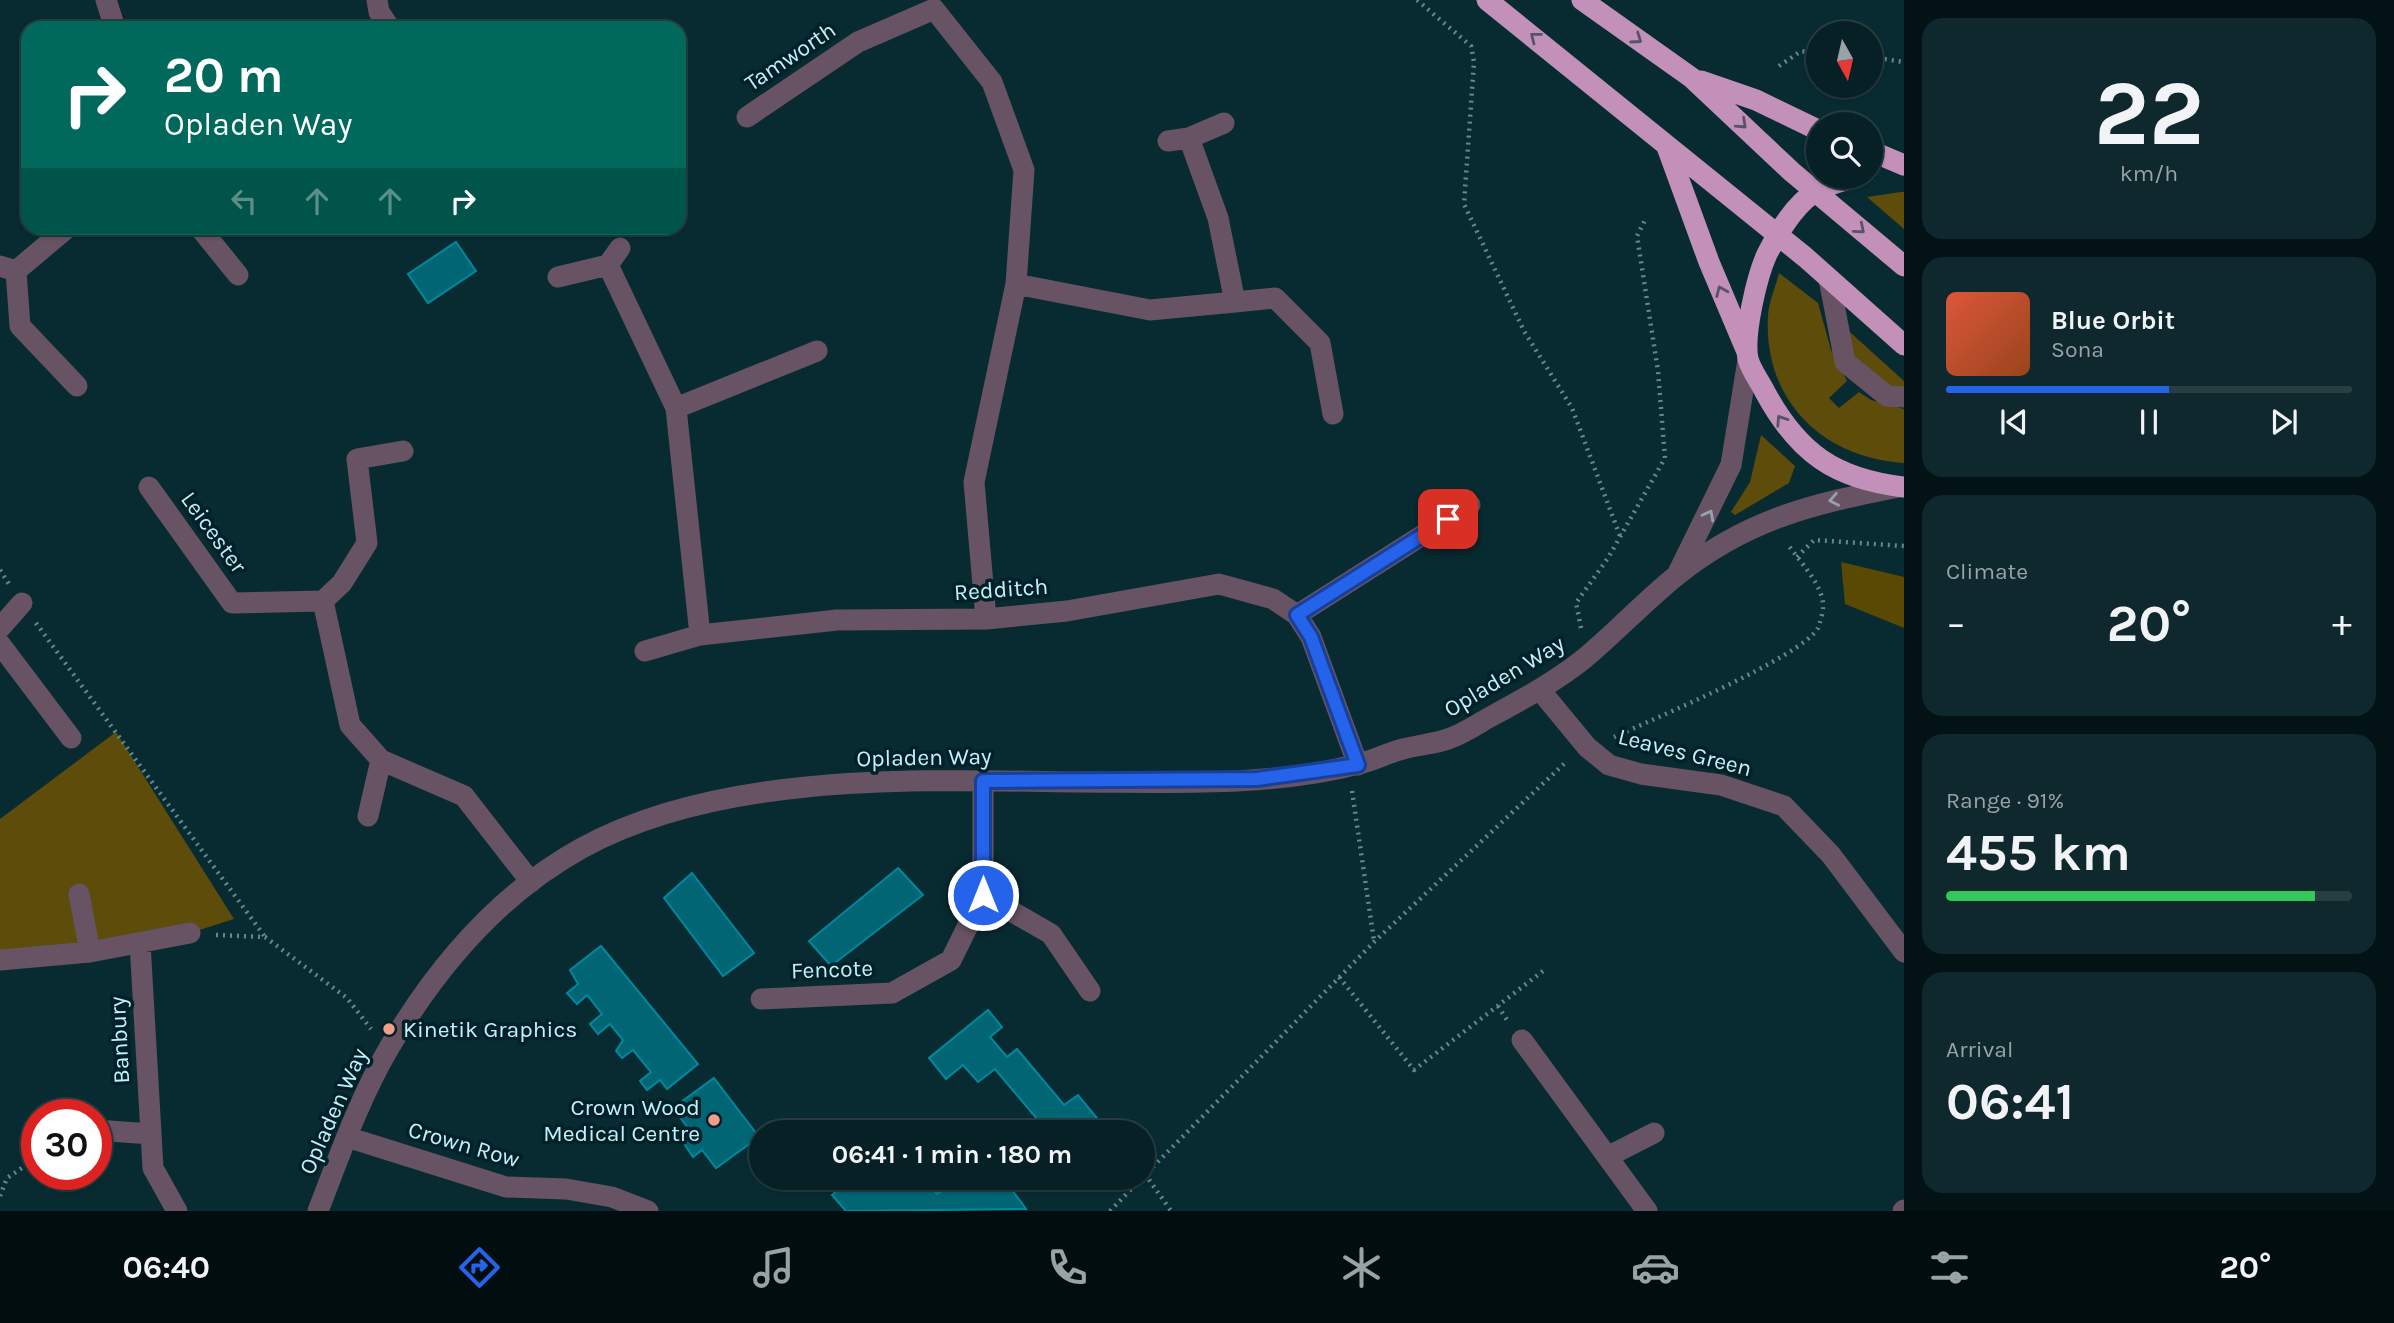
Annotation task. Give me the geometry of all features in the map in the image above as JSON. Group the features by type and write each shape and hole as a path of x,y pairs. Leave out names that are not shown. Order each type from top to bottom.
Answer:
{"highway":[{"path":"1487,0 1666,144 1904,345"},
{"path":"1582,0 1692,78 1816,191 1904,266"},
{"path":"1692,78 1756,100 1806,124"},
{"path":"1666,144 1709,262 1748,357 1783,425 1801,444 1839,470 1871,481 1902,487"},
{"path":"1883,156 1904,165"},
{"path":"1883,170 1904,165"},
{"path":"1748,357 1753,298 1761,268 1776,236 1816,191 1822,189"}],"street":[{"path":"106,0 113,21"},
{"path":"377,0 379,12 385,21"},
{"name":"Tamworth","path":"747,117 859,42 934,9 992,82 1024,170 1016,284 974,482 986,619"},
{"path":"1224,123 1178,139 1218,218 1235,302"},
{"path":"57,235 8,269 20,326 77,386"},
{"path":"206,235 238,275"},
{"path":"558,277 614,256 676,408 700,635"},
{"path":"1829,279 1845,362 1887,396 1904,397"},
{"path":"1016,284 1150,310 1275,298 1320,343 1333,414"},
{"path":"676,408 817,351"},
{"name":"Opladen Way","path":"1677,575 1731,466 1748,357"},
{"path":"403,451 357,459 367,543 342,583 323,601 350,725 381,760 464,796 531,882"},
{"name":"Leicester","path":"149,487 232,603 323,601"},
{"name":"Opladen Way","path":"318,1211 347,1137 388,1049 444,968 493,912 531,882 581,849 629,826 730,797 859,784 1257,779 1358,765 1399,750 1450,739 1540,690 1588,655 1677,575 1725,543 1781,514 1812,504 1902,487"},
{"path":"1358,765 1311,637 1297,615 1470,505"},
{"name":"Redditch","path":"645,651 700,635 838,620 986,619 1067,611 1219,584 1273,599 1297,615"},
{"path":"0,628 22,603"},
{"path":"0,645 71,738"},
{"name":"Leaves Green","path":"1540,690 1587,747 1609,765 1641,774 1721,785 1784,806 1831,855 1904,952"},
{"path":"368,816 381,760"},
{"name":"Fencote","path":"761,999 892,993 951,960 983,895 983,781"},
{"path":"79,894 89,952"},
{"path":"983,895 1051,934 1090,991"},
{"path":"0,960 89,952 190,933"},
{"name":"Banbury","path":"140,943 153,1168 177,1211"},
{"path":"1522,1040 1647,1211"},
{"path":"112,1132 151,1135"},
{"path":"1609,1156 1654,1133"},
{"name":"Crown Row","path":"347,1137 506,1187 566,1189 612,1196 648,1211"}],"path":[{"path":"1417,0 1471,46 1474,62 1464,204 1524,331 1572,408 1620,536"},
{"path":"1779,66 1801,51 1806,51"},
{"path":"1883,59 1904,62"},
{"path":"1588,655 1576,603 1620,536 1665,458 1658,371 1637,236 1646,218"},
{"path":"1797,557 1814,540 1904,545"},
{"path":"1607,740 1755,672 1799,645 1818,629 1823,606 1818,587 1789,546"},
{"path":"0,570 265,937 346,998 388,1049"},
{"path":"1155,1164 1374,942 1571,756"},
{"path":"1352,791 1374,942"},
{"path":"190,933 265,937"},
{"path":"1339,977 1414,1070 1547,968"},
{"path":"0,1196 7,1178 21,1169"},
{"path":"1110,1211 1130,1190"},
{"path":"1154,1190 1171,1211"}],"shaded area":[{"path":"1901,192 1904,192 1904,229 1867,197"},
{"path":"1779,273 1818,303 1831,350 1847,381 1829,398 1839,408 1859,392 1871,400 1904,409 1904,463 1874,459 1847,450 1803,419 1787,398 1776,373 1769,346 1768,315"},
{"path":"1841,324 1904,381 1904,394 1891,393 1850,358"},
{"path":"1761,435 1795,466 1789,483 1735,515 1731,512 1750,482"},
{"path":"1841,562 1904,577 1904,628 1845,604"},
{"path":"116,732 234,919 190,933 0,960 0,819"}],"building":[{"path":"456,242 476,271 428,303 408,274"},
{"path":"898,868 923,895 831,966 809,941"},
{"path":"692,873 754,953 723,976 664,898"},
{"path":"601,946 698,1064 667,1089 660,1080 647,1090 640,1081 651,1072 633,1050 622,1058 616,1051 623,1040 610,1024 598,1034 590,1024 602,1014 587,995 577,1004 567,993 578,984 570,970"},
{"path":"988,1010 1002,1027 990,1037 1007,1057 1017,1049 1064,1105 1078,1095 1099,1120 1038,1120 995,1069 978,1082 963,1065 946,1079 929,1058"},
{"name":"Crown Wood Medical Centre","path":"714,1078 749,1124 749,1144 716,1168 702,1150 693,1157 681,1139 691,1132 673,1108"},
{"path":"838,1190 934,1190 937,1194 942,1190 1012,1190 1026,1209 846,1211 832,1195"}],"place":[{"name":"Kinetik Graphics","path":"389,1029"},
{"name":"Crown Wood Medical Centre","path":"714,1120"}],"route":[{"path":"983,895 983,781 1257,779 1358,765 1311,637 1297,615 1448,519"}]}
